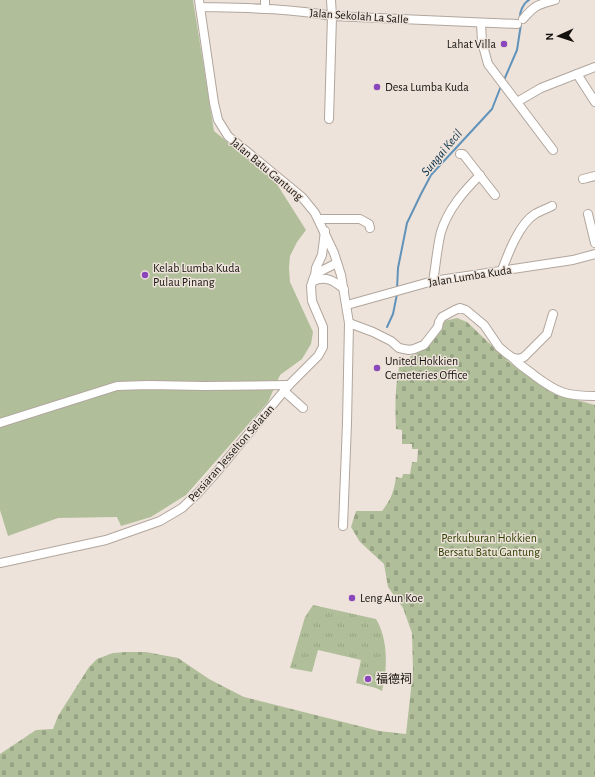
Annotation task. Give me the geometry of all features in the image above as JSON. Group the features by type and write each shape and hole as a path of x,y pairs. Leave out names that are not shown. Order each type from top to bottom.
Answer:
{"street":[{"path":"265,0 265,9"},
{"path":"329,119 332,16 331,0"},
{"name":"Jalan Sekolah La Salle","path":"199,3 309,12 332,16 481,23 520,22 532,8 555,0"},
{"name":"Jalan Batu Gantung","path":"199,3 214,103 218,120 228,136 302,197 319,219 337,263 344,289 349,323 343,526"},
{"path":"481,23 484,54 488,64 553,150"},
{"path":"517,102 541,88 595,67"},
{"path":"577,74 595,102"},
{"path":"460,154 463,154 494,195"},
{"path":"433,281 443,227 457,200 480,175"},
{"path":"583,179 595,176"},
{"path":"502,270 515,238 535,214 552,206"},
{"path":"588,214 595,243"},
{"path":"319,219 360,219 368,224 370,228"},
{"path":"313,279 316,268 322,256 325,231"},
{"name":"Jalan Lumba Kuda","path":"347,305 433,281 573,260 595,254"},
{"path":"313,279 321,270 337,263"},
{"path":"313,279 328,279 336,282 344,289"},
{"name":"Persiaran Jesselton Selatan","path":"0,563 106,540 160,521 182,508 198,494 287,388 318,356 323,347 323,327 312,301 313,279"},
{"path":"349,323 373,332 391,341 399,348 408,350 424,344 438,327 442,317 460,308 466,310 484,325 499,347 527,371 556,390 570,395 595,396"},
{"path":"513,358 519,359 524,357 547,334 553,314"},
{"path":"0,423 117,386 148,385 287,388 303,408"}],"green space":[{"name":"Kelab Lumba Kuda Pulau Pinang","path":"0,0 193,0 214,131 275,181 306,230 297,242 290,256 289,268 290,282 313,332 311,344 302,359 280,375 268,402 186,495 151,517 121,526 117,517 58,518 8,536 0,510"},
{"name":"Perkuburan Hokkien Bersatu Batu Gantung","path":"457,318 467,322 509,362 552,393 595,405 595,777 0,777 0,754 36,730 53,729 58,716 89,667 97,659 113,653 146,652 178,658 209,679 244,697 379,731 406,734 413,671 412,633 403,608 388,587 384,564 360,542 351,527 356,511 382,511 392,495 396,477 402,478 403,474 410,474 412,462 417,462 418,449 412,449 412,444 402,444 402,430 396,429 395,413 399,367 403,367 411,356 419,352 428,344 444,321"},
{"path":"313,605 376,619 383,635 386,654 382,691 356,683 361,660 318,650 312,672 290,668 305,617"}],"waterway":[{"name":"Sungai Kecil","path":"520,20 522,8 529,0"},
{"name":"Sungai Kecil","path":"504,80 517,50 521,24"},
{"name":"Sungai Kecil","path":"397,289 398,268 407,223 421,194 431,175 492,109 501,86"},
{"name":"Sungai Kecil","path":"387,327 393,314 397,294"}],"place":[{"name":"Lahat Villa","path":"504,44"},
{"name":"Desa Lumba Kuda","path":"377,87"},
{"name":"Kelab Lumba Kuda Pulau Pinang","path":"145,275"},
{"name":"United Hokkien Cemeteries Office","path":"377,368"},
{"name":"Leng Aun Koe","path":"352,598"},
{"name":"福德祠","path":"368,679"}]}
